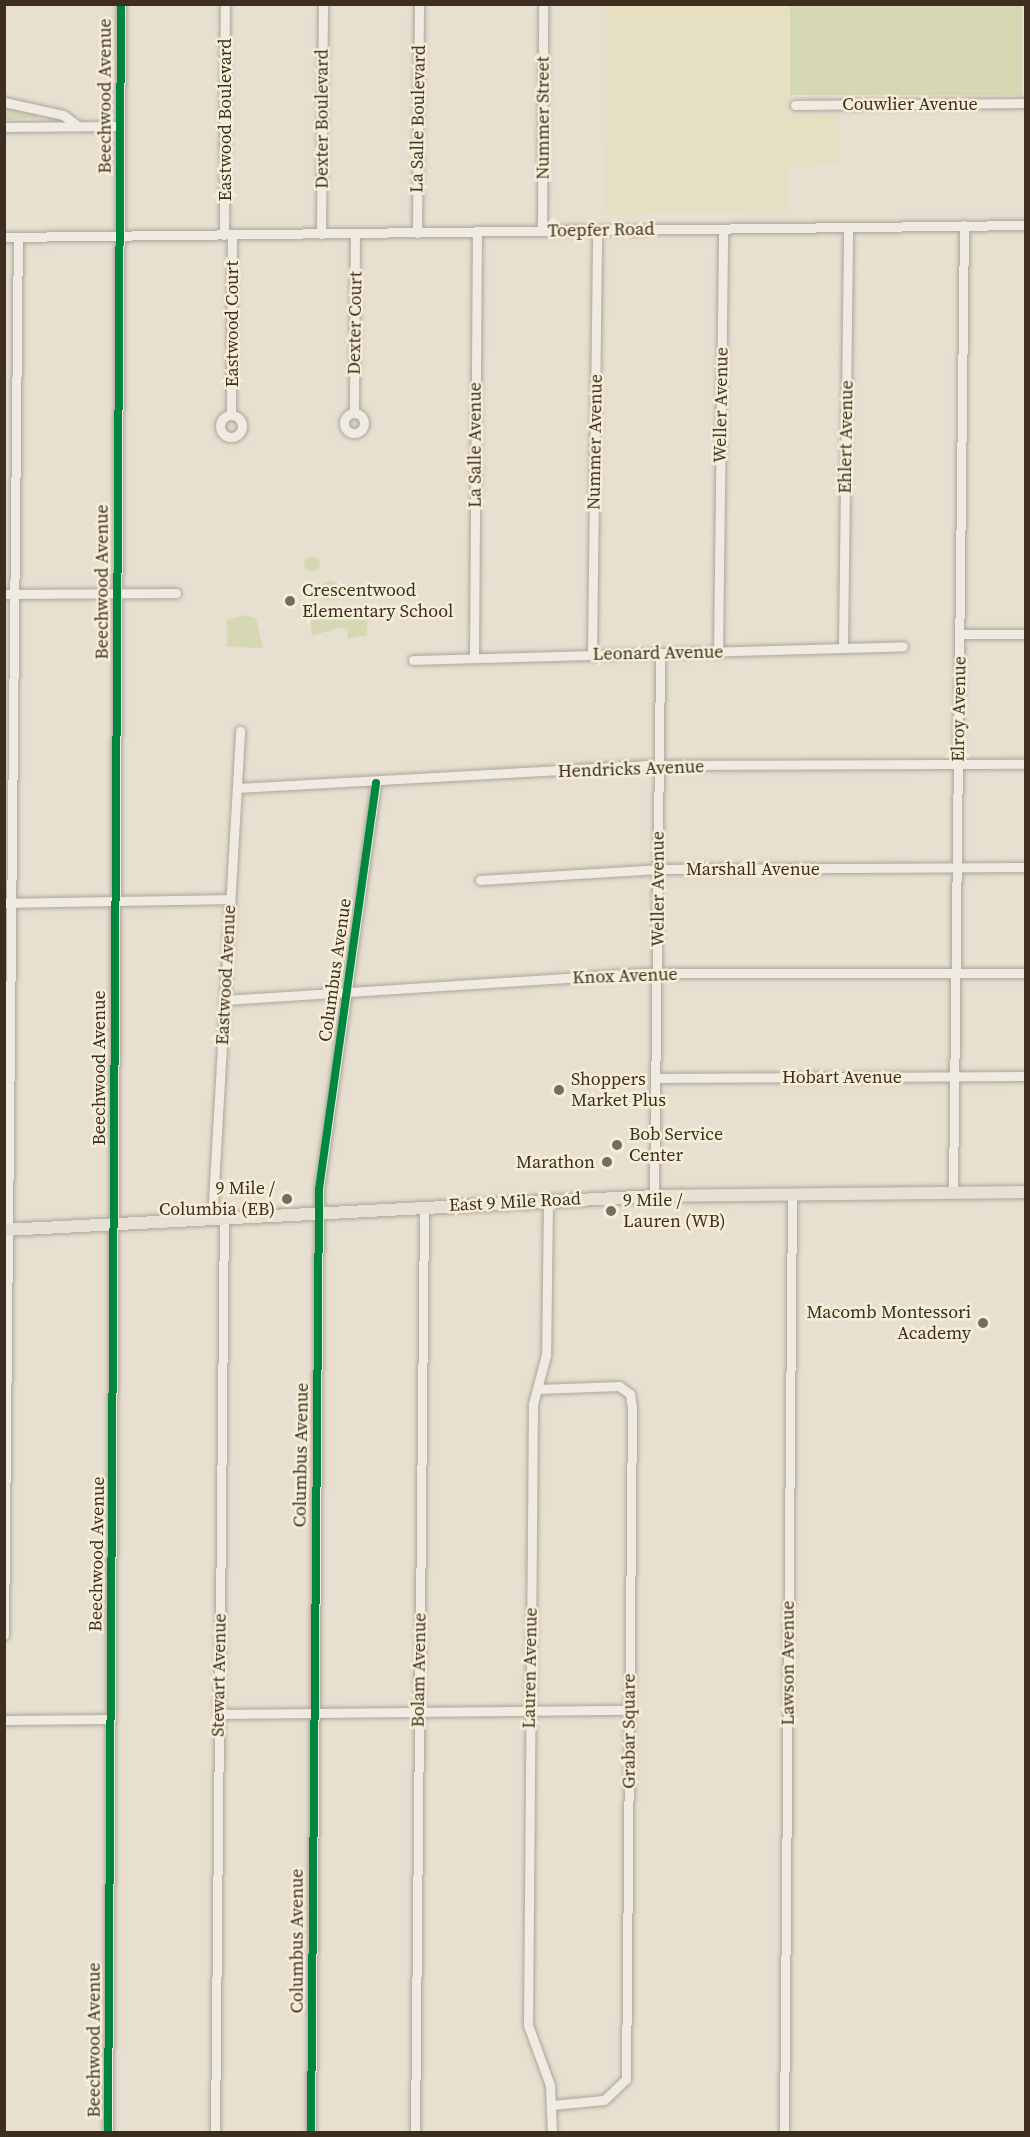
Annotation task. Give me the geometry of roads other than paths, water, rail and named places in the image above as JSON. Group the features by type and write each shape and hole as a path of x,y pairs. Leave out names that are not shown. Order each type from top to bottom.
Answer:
{"main road":[{"name":"East 9 Mile Road","path":"8,1230 654,1196 1026,1192"}],"street":[{"name":"Beechwood Avenue","path":"108,2133 121,4"},
{"name":"Eastwood Boulevard","path":"225,4 228,235"},
{"name":"Dexter Boulevard","path":"321,234 323,4"},
{"name":"La Salle Boulevard","path":"417,233 419,4"},
{"name":"Nummer Street","path":"542,231 543,4"},
{"path":"4,102 63,115 78,126"},
{"name":"Couwlier Avenue","path":"795,105 1026,103"},
{"path":"4,127 120,126"},
{"name":"Elroy Avenue","path":"953,1192 964,225"},
{"name":"Toepfer Road","path":"4,237 1026,225"},
{"name":"Ehlert Avenue","path":"843,647 848,227"},
{"name":"Weller Avenue","path":"718,653 723,229"},
{"name":"Nummer Avenue","path":"592,654 597,231"},
{"name":"La Salle Avenue","path":"474,658 477,232"},
{"name":"Dexter Court","path":"354,413 355,233"},
{"name":"Eastwood Court","path":"228,235 231,414"},
{"path":"4,1635 9,903 16,594 18,237"},
{"path":"4,594 176,593"},
{"path":"961,634 1026,634"},
{"name":"Leonard Avenue","path":"413,660 592,654 660,655 903,646"},
{"name":"Weller Avenue","path":"654,1196 658,1078 660,655"},
{"name":"Eastwood Avenue","path":"218,1218 225,1000 240,731"},
{"name":"Hendricks Avenue","path":"237,788 376,783 660,766 1026,764"},
{"name":"Columbus Avenue","path":"311,2133 318,1213 376,783"},
{"name":"Marshall Avenue","path":"480,880 658,869 1026,867"},
{"path":"9,903 162,903 230,899"},
{"name":"Knox Avenue","path":"225,1000 658,973 1026,973"},
{"name":"Hobart Avenue","path":"658,1078 1026,1076"},
{"name":"Lawson Avenue","path":"784,2133 792,1193"},
{"name":"Lauren Avenue","path":"548,1200 546,1355 533,1404 528,2031 552,2105 552,2133"},
{"name":"Bolam Avenue","path":"415,2133 424,1208"},
{"name":"Stewart Avenue","path":"215,2133 219,1714 218,1218"},
{"name":"Grabar Square","path":"538,1389 615,1386 632,1399 626,2079 604,2100 552,2105"},
{"path":"219,1714 530,1714 630,1710"},
{"path":"4,1720 111,1719"}],"place":[{"name":"Crescentwood Elementary School","path":"290,601"},
{"name":"Shoppers Market Plus","path":"559,1090"},
{"name":"Bob Service Center","path":"617,1145"},
{"name":"Marathon","path":"607,1162"},
{"name":"9 Mile / Columbia (EB)","path":"287,1199"},
{"name":"9 Mile / Lauren (WB)","path":"611,1211"},
{"name":"Macomb Montessori Academy","path":"983,1323"}]}
